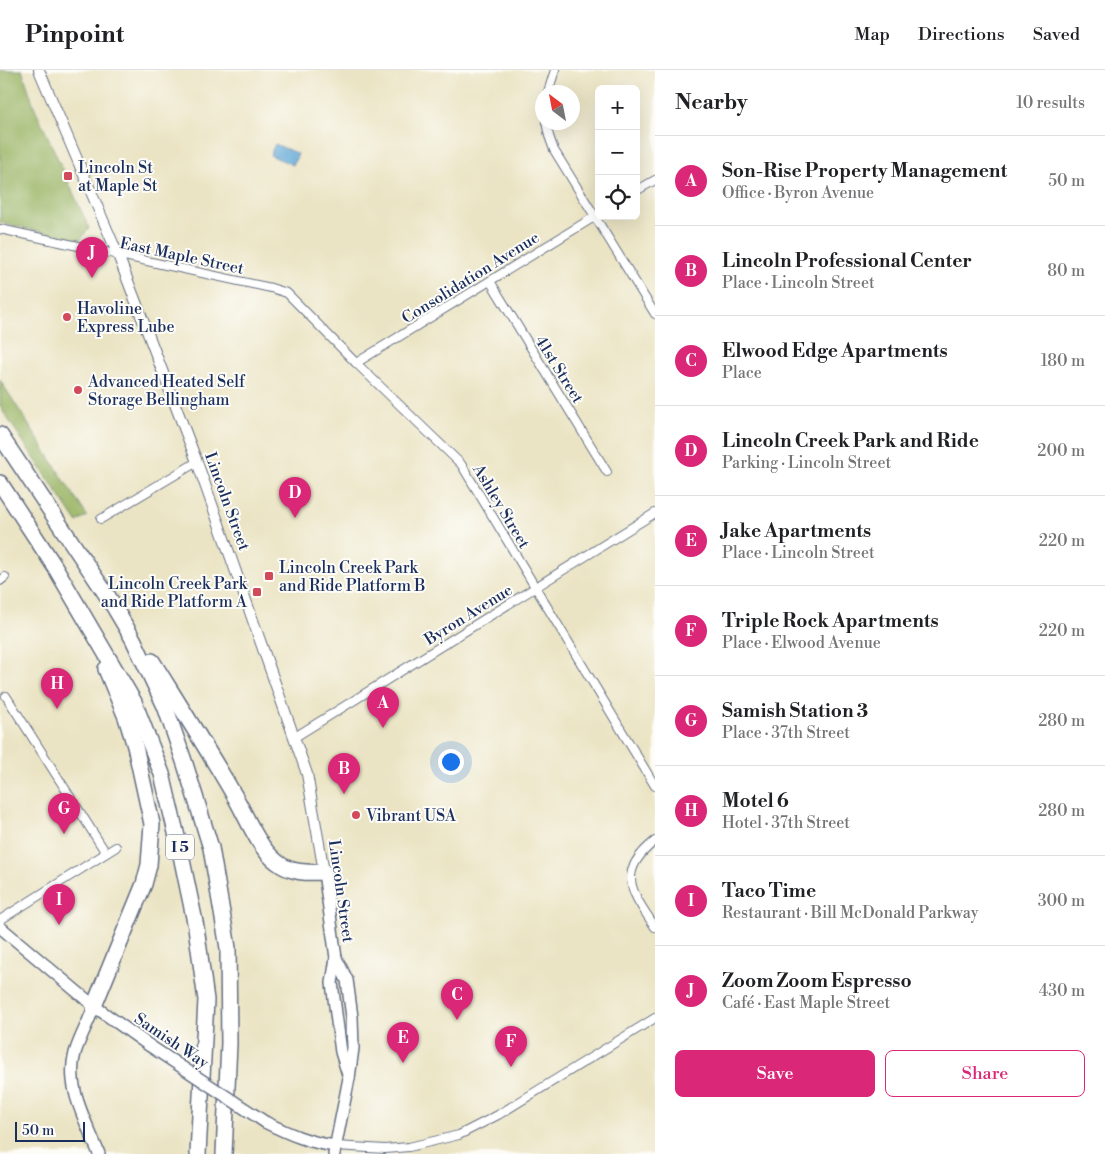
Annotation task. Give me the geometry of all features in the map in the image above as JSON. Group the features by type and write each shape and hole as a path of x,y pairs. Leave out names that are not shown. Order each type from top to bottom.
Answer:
{"highway":[{"name":"I 5","path":"0,435 107,595 133,639 165,706 185,764 211,848 228,948 229,1043 224,1154"},
{"name":"I 5","path":"0,483 55,567 134,702 162,774 196,927 206,1000 198,1154"},
{"path":"55,567 101,657 126,716 135,746 152,824 149,866 144,884 94,1006"},
{"path":"107,595 149,656 189,720 265,849 277,862 290,869 306,873 324,872"}],"main road":[{"name":"Lincoln Street","path":"324,872 336,958 347,980 354,1048 335,1150"},
{"name":"Samish Way","path":"0,927 94,1006 150,1046 265,1122 296,1137 335,1150"},
{"path":"94,1006 75,1052 72,1080 75,1094 99,1154"}],"street":[{"name":"Lincoln Street","path":"39,70 118,255 197,462 295,737 307,774 324,872"},
{"path":"550,85 555,70"},
{"path":"548,130 554,150 595,213"},
{"path":"640,189 655,180"},
{"name":"Consolidation Avenue","path":"356,363 595,217"},
{"path":"599,220 655,314"},
{"name":"East Maple Street","path":"0,229 270,288"},
{"name":"41st Street","path":"490,281 607,472"},
{"name":"Ashley Street","path":"270,288 287,293 356,363 461,464 655,786"},
{"path":"101,519 197,462"},
{"name":"Byron Avenue","path":"295,737 655,513"},
{"path":"6,696 106,853"},
{"path":"655,840 638,858 630,874 635,896 655,928"},
{"path":"0,920 116,846"},
{"path":"335,1150 409,1147 459,1135 498,1115 655,1018"}],"green space":[{"path":"0,70 22,70 34,106 89,228 80,240 0,223"},
{"path":"0,380 87,516 77,522 0,407"}],"water":[{"path":"275,144 298,154 293,165 270,155"}],"place":[{"name":"Lincoln St at Maple St","path":"68,176"},
{"name":"Zoom Zoom Espresso","path":"92,278"},
{"name":"Havoline Express Lube","path":"67,317"},
{"name":"Advanced Heated Self Storage Bellingham","path":"78,390"},
{"name":"Lincoln Creek Park and Ride","path":"295,518"},
{"name":"Lincoln Creek Park and Ride Platform B","path":"269,576"},
{"name":"Lincoln Creek Park and Ride Platform A","path":"257,592"},
{"name":"Motel 6","path":"57,709"},
{"name":"Son-Rise Property Management","path":"383,728"},
{"name":"Lincoln Professional Center","path":"344,794"},
{"name":"Vibrant USA","path":"356,815"},
{"name":"Samish Station 3","path":"64,834"},
{"name":"Taco Time","path":"59,925"},
{"name":"Elwood Edge Apartments","path":"457,1020"},
{"name":"Jake Apartments","path":"403,1063"},
{"name":"Triple Rock Apartments","path":"511,1067"}]}
